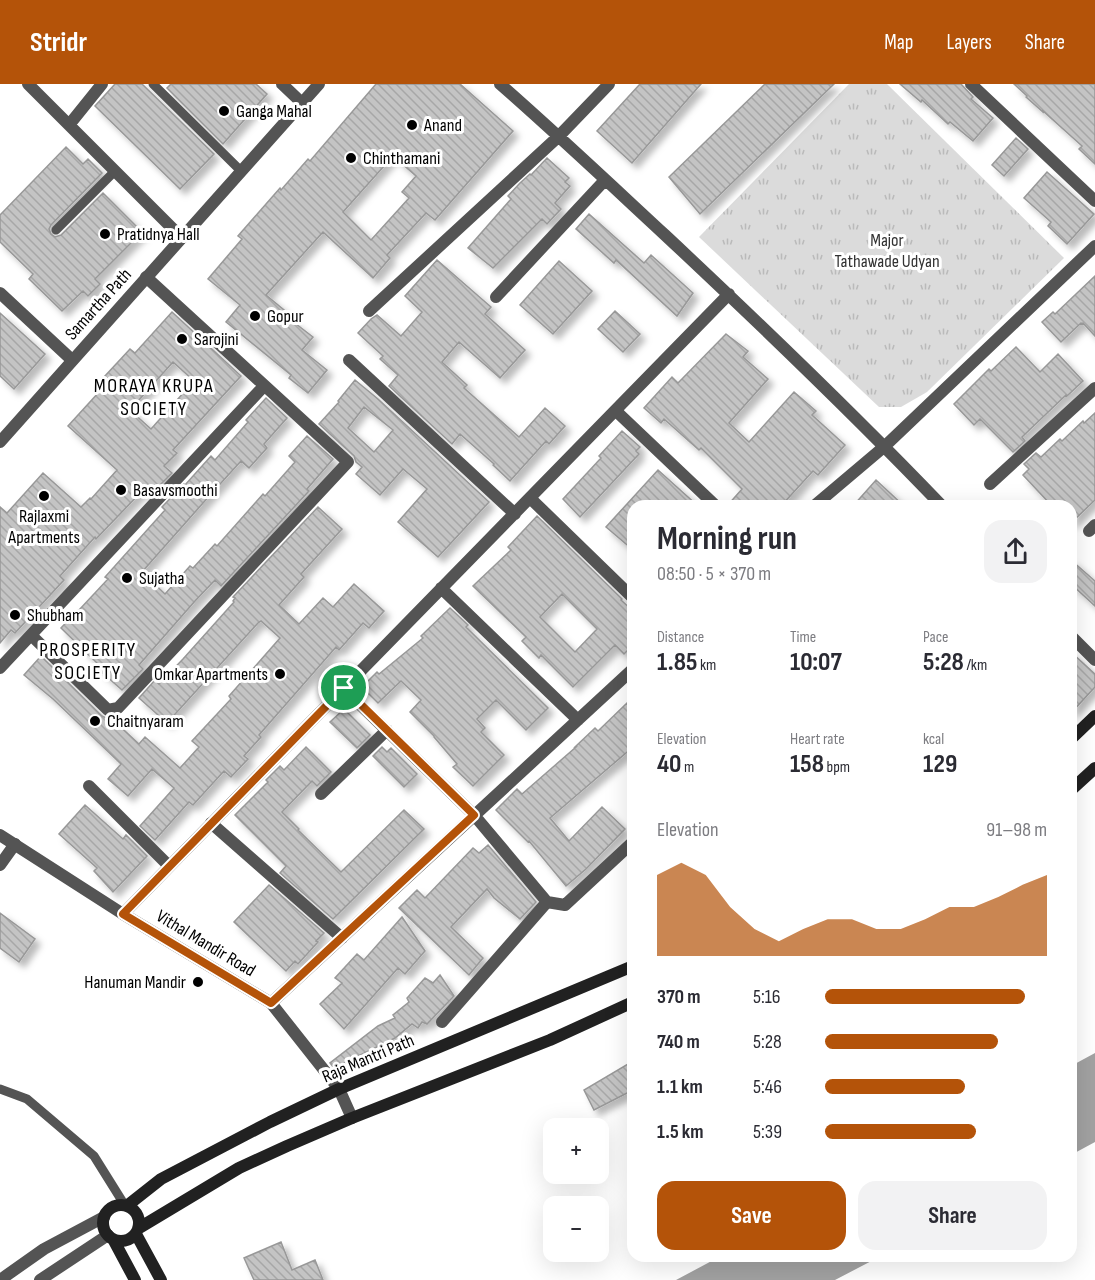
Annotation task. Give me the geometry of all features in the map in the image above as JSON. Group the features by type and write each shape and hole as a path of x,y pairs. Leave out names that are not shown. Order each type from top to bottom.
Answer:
{"main road":[{"path":"1077,732 1095,716"},
{"path":"1077,784 1095,768"},
{"name":"Raja Mantri Path","path":"126,1204 161,1179 339,1089 627,969"},
{"path":"111,1237 119,1241 125,1240 239,1168 287,1146 550,1040 627,1005"},
{"path":"135,1280 105,1230 104,1217 111,1207 126,1204 135,1210 140,1222 137,1231 161,1280"}],"street":[{"path":"28,84 182,238"},
{"path":"69,125 102,84"},
{"path":"282,84 302,103"},
{"name":"Samartha Path","path":"0,441 319,84"},
{"path":"500,84 559,135 729,294 885,446 936,500"},
{"path":"369,311 559,135 609,84"},
{"path":"971,84 1095,201"},
{"path":"496,297 605,180"},
{"path":"823,500 885,446 1095,246"},
{"path":"31,635 108,710 118,708 348,462 146,277"},
{"path":"0,293 72,360"},
{"path":"123,914 729,294"},
{"path":"349,360 514,514"},
{"path":"0,668 264,386"},
{"path":"990,484 1095,388"},
{"path":"616,411 710,500"},
{"path":"530,498 627,592"},
{"path":"441,588 578,720"},
{"path":"1077,642 1095,660"},
{"path":"271,1003 627,675"},
{"path":"344,688 474,815 548,902 565,905 627,848"},
{"path":"321,794 387,730"},
{"path":"90,786 169,866"},
{"path":"211,823 342,938"},
{"name":"Vithal Mandir Road","path":"0,835 123,914 271,1003 339,1089 352,1118"},
{"path":"0,865 15,844"},
{"path":"442,1022 548,902"},
{"path":"0,1280 44,1250 104,1217"},
{"path":"39,1280 111,1237"}],"lane":[{"path":"153,84 241,171"},
{"path":"56,230 115,171"},
{"path":"0,1089 27,1099 94,1156 126,1204"}],"green space":[{"name":"Major Tathawade Udyan","path":"849,84 887,84 1064,258 927,392 901,407 879,407 699,237"}],"shaded area":[{"path":"1095,1053 1095,1142 1077,1152 1077,1063"},
{"path":"710,1262 870,1262 835,1280 676,1280"}],"building":[{"path":"115,84 142,84 214,154 180,189 95,106"},
{"name":"Ganga Mahal","path":"171,84 256,84 267,94 223,144 167,88"},
{"path":"376,84 460,84 513,131 435,220 426,213 387,255 390,258 373,278 323,232 266,295 284,310 282,313 313,337 302,350 327,370 308,393 289,378 291,375 226,322 240,305 208,279 242,239 238,236 280,188 281,190 308,159 310,161","holes":["393,156 416,176 402,192 409,198 371,240 343,212"]},
{"path":"640,84 701,84 632,163 597,131"},
{"path":"765,84 834,84 700,214 669,177"},
{"path":"900,84 961,84 973,97 971,99 993,118 973,141 950,122 948,124"},
{"path":"1014,84 1095,84 1095,164 1079,149 1082,146"},
{"path":"1016,138 1028,149 1004,176 992,165"},
{"path":"66,147 83,164 88,159 102,173 51,225 49,229 51,234 55,237 61,235 103,193 142,232 95,279 100,284 88,296 83,291 62,311 29,279 33,274 0,242 0,215"},
{"path":"547,158 569,178 565,182 570,186 555,203 561,209 547,224 542,219 493,268 468,248 511,199 508,196"},
{"path":"1047,172 1094,214 1067,244 1048,226 1051,222 1024,198"},
{"path":"589,214 644,263 651,255 693,293 677,316 616,260 614,263 576,229"},
{"path":"437,260 491,307 485,314 525,350 500,378 459,342 442,362 467,385 464,388 519,437 545,408 565,426 549,444 546,441 510,481 460,434 452,444 389,386 398,375 380,359 383,356 358,333 377,315 401,336 422,312 405,296"},
{"path":"559,261 592,291 553,334 520,305"},
{"path":"1095,276 1095,336 1081,323 1061,342 1042,322 1053,312 1055,314"},
{"path":"615,311 640,334 623,352 598,329"},
{"path":"172,312 241,376 173,450 177,453 164,466 172,473 149,496 143,490 96,539 95,537 60,576 64,580 15,633 11,630 0,643 0,507 7,513 43,473 81,507 117,470 68,426 110,380 105,376 130,349 135,353","holes":["173,362 194,381 151,429 130,410"]},
{"path":"0,313 45,354 14,389 0,376"},
{"path":"726,334 748,351 743,357 768,379 729,423 749,442 794,392 816,411 812,415 845,445 818,475 813,471 786,500 732,500 742,489 701,448 699,450 664,419 661,423 644,408 672,377 678,383"},
{"path":"1016,347 1040,372 1058,354 1083,381 1022,437 1025,441 1013,452 980,419 974,425 954,404 989,369 991,371"},
{"path":"355,380 489,502 438,557 398,522 427,489 403,469 380,495 356,474 362,467 356,462 354,456 319,424","holes":["364,407 393,430 374,452 348,428"]},
{"path":"266,398 287,418 264,444 267,448 249,468 241,461 142,572 165,594 190,566 193,568 215,544 217,546 263,494 265,496 295,462 289,456 307,436 333,459 307,489 309,491 221,586 215,580 195,601 139,665 143,669 122,690 96,667 98,664 61,628 108,579 105,577 165,510 162,507 211,456 215,460"},
{"path":"1095,413 1095,500 1077,517 1077,500 1046,500 1023,475 1029,469 1024,464 1036,453 1041,457 1060,439 1062,441 1083,421 1084,423"},
{"path":"622,431 640,447 636,451 639,454 580,517 563,499 601,458 599,456"},
{"path":"658,470 691,500 631,500"},
{"path":"876,480 898,500 858,500"},
{"path":"627,504 627,545 606,527"},
{"path":"318,507 342,529 301,574 304,577 279,605 299,624 323,598 333,607 354,584 384,611 369,628 363,623 339,650 336,647 259,735 261,737 244,756 248,759 231,777 224,771 193,805 189,802 155,840 140,826 174,788 152,769 128,796 108,779 121,764 53,699 24,675 41,656 102,716 111,718 139,744 145,737 180,768 199,747 192,741 231,699 229,696 280,638 261,621 258,623 167,723 139,698 155,680 159,684 183,659 234,602 233,597"},
{"path":"537,516 627,606 627,651 624,654 615,645 573,687 541,655 539,658 522,641 526,637 473,586 511,550 508,547","holes":["562,594 597,629 575,652 540,617"]},
{"path":"1077,565 1095,581 1095,606 1077,590"},
{"path":"450,608 468,625 466,627 548,708 526,730 496,700 477,719 485,728 481,732 504,755 473,786 453,767 457,764 410,712 421,700 401,681 378,703 362,687 377,672 379,674 423,638 421,636"},
{"path":"1077,658 1095,674 1095,687 1077,706"},
{"path":"627,703 627,752 550,818 569,841 602,807 625,829 566,886 529,841 496,810 517,789 522,794 595,728 598,731"},
{"path":"344,709 370,735 357,748 330,722"},
{"path":"306,747 331,772 317,786 312,781 282,812 341,872 404,810 424,829 333,919 280,873 286,866 235,815 268,782 266,780 280,766 284,770"},
{"path":"382,747 387,752 391,748 417,774 404,787 373,756"},
{"path":"85,805 123,839 126,835 147,856 113,892 94,871 97,868 59,834"},
{"path":"488,845 536,902 520,919 494,898 487,889 451,927 483,958 469,975 399,908 417,890 425,898 473,848 479,853"},
{"path":"269,885 324,933 298,964 295,961 286,971 234,922"},
{"path":"0,913 35,939 19,962 0,948"},
{"path":"402,917 425,951 405,974 398,968 344,1029 320,1004 342,983 335,978 357,954 364,960"},
{"path":"440,975 454,996 427,1024 422,1022 418,1028 412,1024 395,1038 334,1068 330,1063 378,1026 395,1018 393,1015 409,1002 407,998 425,978 433,983"},
{"path":"627,1065 627,1093 594,1110 584,1090"},
{"path":"281,1242 292,1270 315,1260 323,1280 254,1280 244,1258"}],"place":[{"name":"Ganga Mahal","path":"224,111"},
{"name":"Anand","path":"412,125"},
{"name":"Chinthamani","path":"351,158"},
{"name":"Pratidnya Hall","path":"105,234"},
{"name":"Gopur","path":"255,316"},
{"name":"Sarojini","path":"182,339"},
{"name":"Basavsmoothi","path":"121,490"},
{"name":"Rajlaxmi Apartments","path":"44,496"},
{"name":"Sujatha","path":"127,578"},
{"name":"Shubham","path":"15,615"},
{"name":"Omkar Apartments","path":"280,674"},
{"name":"Chaitnyaram","path":"95,721"},
{"name":"Hanuman Mandir","path":"198,982"}],"district":[{"name":"MORAYA KRUPA SOCIETY","path":"154,396"},
{"name":"PROSPERITY SOCIETY","path":"88,660"}],"route":[{"path":"344,688 474,815 271,1003 123,914 344,688"}]}
